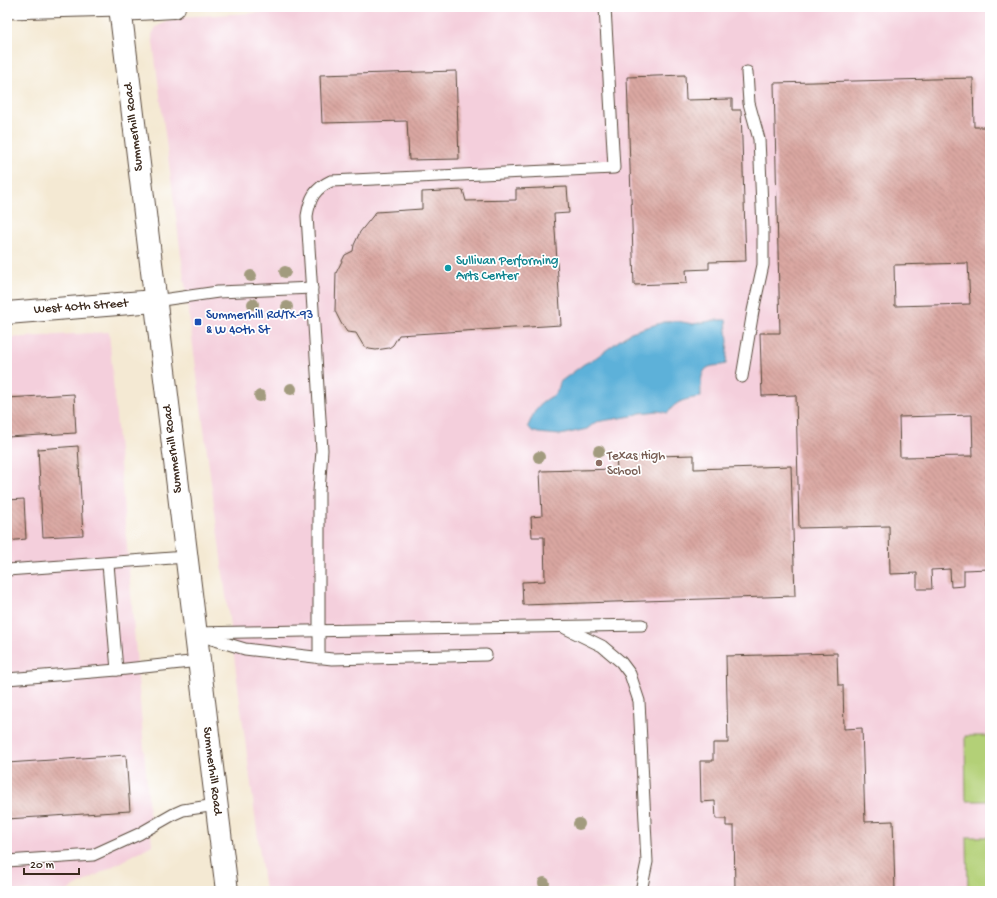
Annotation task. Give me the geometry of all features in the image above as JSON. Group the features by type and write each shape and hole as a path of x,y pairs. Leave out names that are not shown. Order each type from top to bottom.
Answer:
{"main road":[{"path":"120,9 174,7"},
{"name":"Summerhill Road","path":"120,9 227,891"},
{"name":"West 40th Street","path":"7,313 155,301"}],"lane":[{"path":"320,658 319,492 322,450 307,216 309,204 315,192 322,185 331,181 614,168 605,7"},
{"path":"7,13 120,9"},
{"path":"742,377 753,311 763,265 763,228 758,139 749,103 747,72"},
{"path":"155,301 218,292 312,288"},
{"path":"7,570 108,564 186,557"},
{"path":"108,564 117,670"},
{"path":"195,633 642,625"},
{"path":"563,627 602,646 621,662 630,674 639,701 647,862 641,891"},
{"path":"195,633 245,649 320,658 347,660 486,655"},
{"path":"7,679 117,670 199,661"},
{"path":"7,861 93,855 138,834 178,812 216,805"}],"shaded area":[{"name":"Texas High School","path":"369,7 990,7 990,891 265,891 152,35 156,27 178,17"},
{"path":"109,332 152,845 67,891 7,891 7,338"}],"green space":[{"path":"965,736 990,736 990,801 966,801"},
{"path":"967,837 990,837 990,891 968,891"}],"water":[{"path":"726,320 728,341 726,364 711,366 706,369 701,380 701,397 678,403 668,413 658,411 640,413 632,416 596,422 587,429 560,435 538,433 532,431 528,426 537,408 556,393 560,382 631,332 664,322 677,321 693,324"}],"building":[{"path":"456,71 459,159 409,160 407,121 322,123 320,75"},
{"path":"685,75 686,100 732,99 732,110 741,110 746,261 709,262 709,269 686,270 687,283 634,285 627,77"},
{"path":"973,78 974,127 990,127 990,521 988,521 989,569 964,570 964,586 951,587 950,569 931,570 932,589 917,589 917,573 890,574 889,526 799,528 796,395 762,396 760,333 780,333 774,83","holes":["968,263 970,304 895,306 894,265","972,415 973,456 900,457 899,417"]},
{"name":"Sullivan Performing Arts Center","path":"567,187 569,213 554,214 561,325 399,335 393,345 389,348 376,350 369,349 363,345 356,333 347,332 341,323 335,311 336,273 345,255 353,251 360,232 376,212 422,209 422,192 463,190 466,201 516,200 516,189"},
{"path":"74,394 76,433 7,437 7,398"},
{"path":"78,446 83,535 43,537 38,449"},
{"path":"694,455 694,469 791,466 795,596 523,605 522,582 545,581 544,537 532,537 531,517 542,516 540,471 617,469 616,457"},
{"path":"24,499 26,539 7,541 7,500"},
{"path":"837,653 838,685 843,685 844,729 862,728 865,822 893,821 895,891 735,891 734,826 726,826 726,819 716,819 715,801 701,802 700,761 713,761 713,743 728,743 726,656"},
{"path":"126,755 130,811 7,819 7,763"}],"place":[{"name":"Sullivan Performing Arts Center","path":"448,268"},
{"name":"Summerhill Rd/TX-93 & W 40th St","path":"198,322"},
{"name":"Texas High School","path":"599,463"}]}
